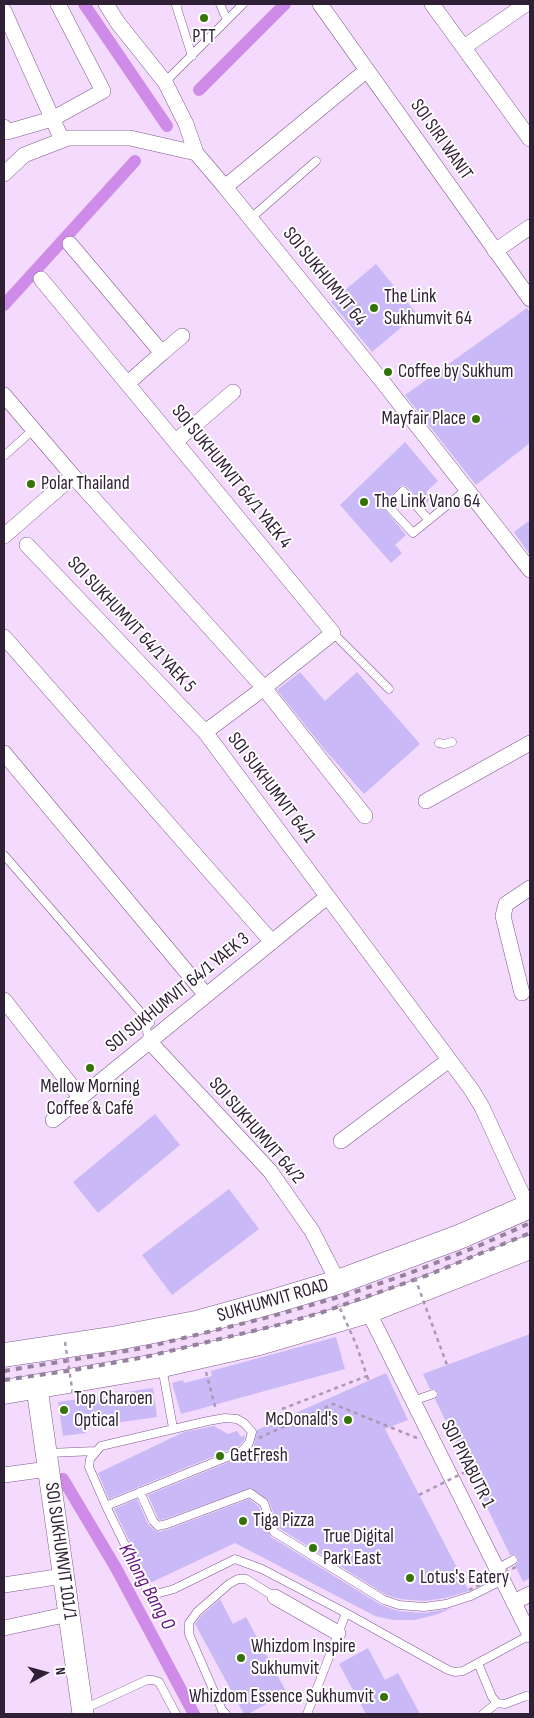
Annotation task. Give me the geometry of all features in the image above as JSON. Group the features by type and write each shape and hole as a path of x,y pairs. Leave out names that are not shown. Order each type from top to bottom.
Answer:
{"main road":[{"name":"SUKHUMVIT ROAD","path":"4,1355 117,1338 338,1293 529,1206"},
{"name":"SUKHUMVIT ROAD","path":"4,1392 38,1388 162,1365 259,1343 368,1310 530,1248"},
{"path":"33,1352 38,1388"}],"street":[{"path":"4,126 6,132 52,119 103,91 58,4"},
{"name":"SOI SUKHUMVIT 64","path":"106,4 118,23 165,82 186,124 196,153 251,218 530,570"},
{"name":"SOI SIRI WANIT","path":"320,4 530,299"},
{"path":"432,4 525,122 530,139"},
{"path":"464,47 526,4"},
{"path":"4,11 62,140"},
{"path":"225,186 368,70"},
{"path":"5,168 24,155 68,138 130,138 196,153"},
{"path":"495,251 530,227"},
{"path":"70,244 162,354"},
{"name":"SOI SUKHUMVIT 64/1 YAEK 4","path":"41,279 333,633"},
{"path":"128,383 182,336"},
{"path":"176,441 233,392"},
{"path":"4,395 73,476 264,688 365,816"},
{"path":"4,536 73,476"},
{"name":"SOI SUKHUMVIT 64/1 YAEK 5","path":"27,545 205,732"},
{"path":"264,688 333,633"},
{"path":"4,637 272,942"},
{"name":"SOI SUKHUMVIT 64/1","path":"264,688 205,732 471,1089 482,1107 529,1206"},
{"path":"426,801 530,743"},
{"path":"4,753 206,995"},
{"path":"522,993 503,916 506,904 530,888"},
{"name":"SOI SUKHUMVIT 64/1 YAEK 3","path":"53,1120 327,897"},
{"path":"4,1000 81,1098"},
{"name":"SOI SUKHUMVIT 64/2","path":"149,1041 270,1171 312,1231 338,1293"},
{"path":"340,1141 449,1060"},
{"name":"SOI PIYABUTR 1","path":"368,1310 530,1635"},
{"name":"SOI SUKHUMVIT 101/1","path":"38,1388 83,1712"},
{"path":"4,1475 47,1461"},
{"path":"4,1585 63,1576"},
{"path":"514,1602 530,1594"},
{"path":"275,1597 338,1633"},
{"path":"4,1628 69,1614"}],"lane":[{"path":"178,4 176,4 192,56"},
{"path":"220,4 227,20"},
{"path":"165,82 243,4"},
{"path":"251,218 316,161"},
{"path":"4,456 34,429"},
{"path":"429,520 403,491 388,506 413,534 466,489"},
{"path":"333,633 389,689"},
{"path":"439,743 452,742"},
{"path":"4,854 150,1023 146,1027 149,1041"},
{"path":"162,1365 173,1428"},
{"path":"413,1401 433,1394"},
{"path":"106,1506 242,1451 249,1443 252,1432 244,1423 237,1419 218,1419 101,1446 90,1460 89,1467 106,1506 146,1588 156,1594 174,1589 235,1559 262,1569 448,1670 455,1672 463,1671 530,1635"},
{"path":"47,1461 96,1451"},
{"path":"140,1492 152,1522 158,1526 250,1493 264,1503 274,1532 384,1600 399,1605 424,1607 446,1604 471,1596 514,1563"},
{"path":"226,1714 222,1710 189,1634 189,1623 210,1601 229,1584 238,1579 246,1579 275,1597"},
{"path":"307,1714 346,1613"},
{"path":"478,1663 492,1697 497,1703 505,1704 526,1696 530,1697"},
{"path":"83,1712 146,1680 153,1680 159,1682 176,1714"},
{"path":"483,1714 497,1703"}],"path":[{"path":"416,1278 448,1365"},
{"path":"338,1293 369,1381"},
{"path":"65,1342 73,1395"},
{"path":"201,1356 218,1419"},
{"path":"282,1409 367,1376"},
{"path":"249,1443 333,1404 435,1445"},
{"path":"419,1495 469,1470"},
{"path":"469,1590 514,1563"}],"building":[{"name":"The Link Sukhumvit 64","path":"376,264 417,314 372,352 331,302"},
{"name":"Mayfair Place","path":"527,308 530,313 530,443 476,485 405,395"},
{"name":"The Link Vano 64","path":"405,442 438,481 426,492 431,498 424,506 407,487 402,485 381,505 406,535 395,545 402,553 391,563 340,505"},
{"path":"530,520 530,555 514,532"},
{"path":"300,672 325,701 357,672 420,744 364,794 325,750 277,690"},
{"path":"155,1114 180,1145 98,1213 73,1182"},
{"path":"229,1189 259,1229 172,1295 142,1255"},
{"path":"530,1334 530,1578 523,1582 515,1565 518,1562 518,1558 515,1555 510,1555 435,1399 438,1396 438,1392 435,1389 430,1389 423,1374"},
{"path":"336,1337 345,1369 181,1414 172,1383 183,1380 184,1383 212,1376 211,1371"},
{"path":"386,1373 408,1420 385,1429 469,1591 445,1598 424,1601 400,1599 386,1595 279,1528 269,1501 251,1488 165,1519 160,1520 158,1518 148,1495 244,1456 254,1445 257,1430"},
{"path":"153,1388 157,1417 86,1427 86,1433 63,1436 58,1402"},
{"path":"214,1426 228,1434 237,1431 241,1437 245,1435 244,1440 239,1446 109,1499 98,1473 184,1432"},
{"path":"137,1499 148,1524 159,1532 249,1499 259,1507 271,1537 381,1605 398,1611 424,1613 453,1608 415,1620 393,1620 375,1616 235,1543 150,1583 114,1509"},
{"name":"Whizdom Inspire Sukhumvit","path":"220,1599 233,1624 246,1617 287,1693 248,1714 244,1714 195,1624"},
{"name":"Whizdom Essence Sukhumvit","path":"368,1648 385,1680 398,1673 420,1714 366,1714 339,1664"}],"waterway":[{"path":"84,4 167,126"},
{"path":"199,90 285,4"},
{"path":"4,305 135,161"},
{"name":"Khlong Bang O","path":"63,1479 116,1568 194,1714"}],"railway":[{"path":"4,1371 143,1348 269,1317 346,1295 410,1273 530,1223"},
{"path":"4,1380 145,1357 282,1324 323,1312 428,1275 530,1233"}],"place":[{"name":"PTT","path":"204,18"},
{"name":"The Link Sukhumvit 64","path":"374,308"},
{"name":"Coffee by Sukhum","path":"388,372"},
{"name":"Mayfair Place","path":"476,419"},
{"name":"Polar Thailand","path":"31,484"},
{"name":"The Link Vano 64","path":"364,502"},
{"name":"Mellow Morning Coffee & Café","path":"90,1068"},
{"name":"Top Charoen Optical","path":"64,1410"},
{"name":"McDonald's","path":"348,1420"},
{"name":"GetFresh","path":"220,1456"},
{"name":"Tiga Pizza","path":"243,1521"},
{"name":"True Digital Park East","path":"313,1548"},
{"name":"Lotus's Eatery","path":"410,1578"},
{"name":"Whizdom Inspire Sukhumvit","path":"241,1658"},
{"name":"Whizdom Essence Sukhumvit","path":"384,1697"}]}
